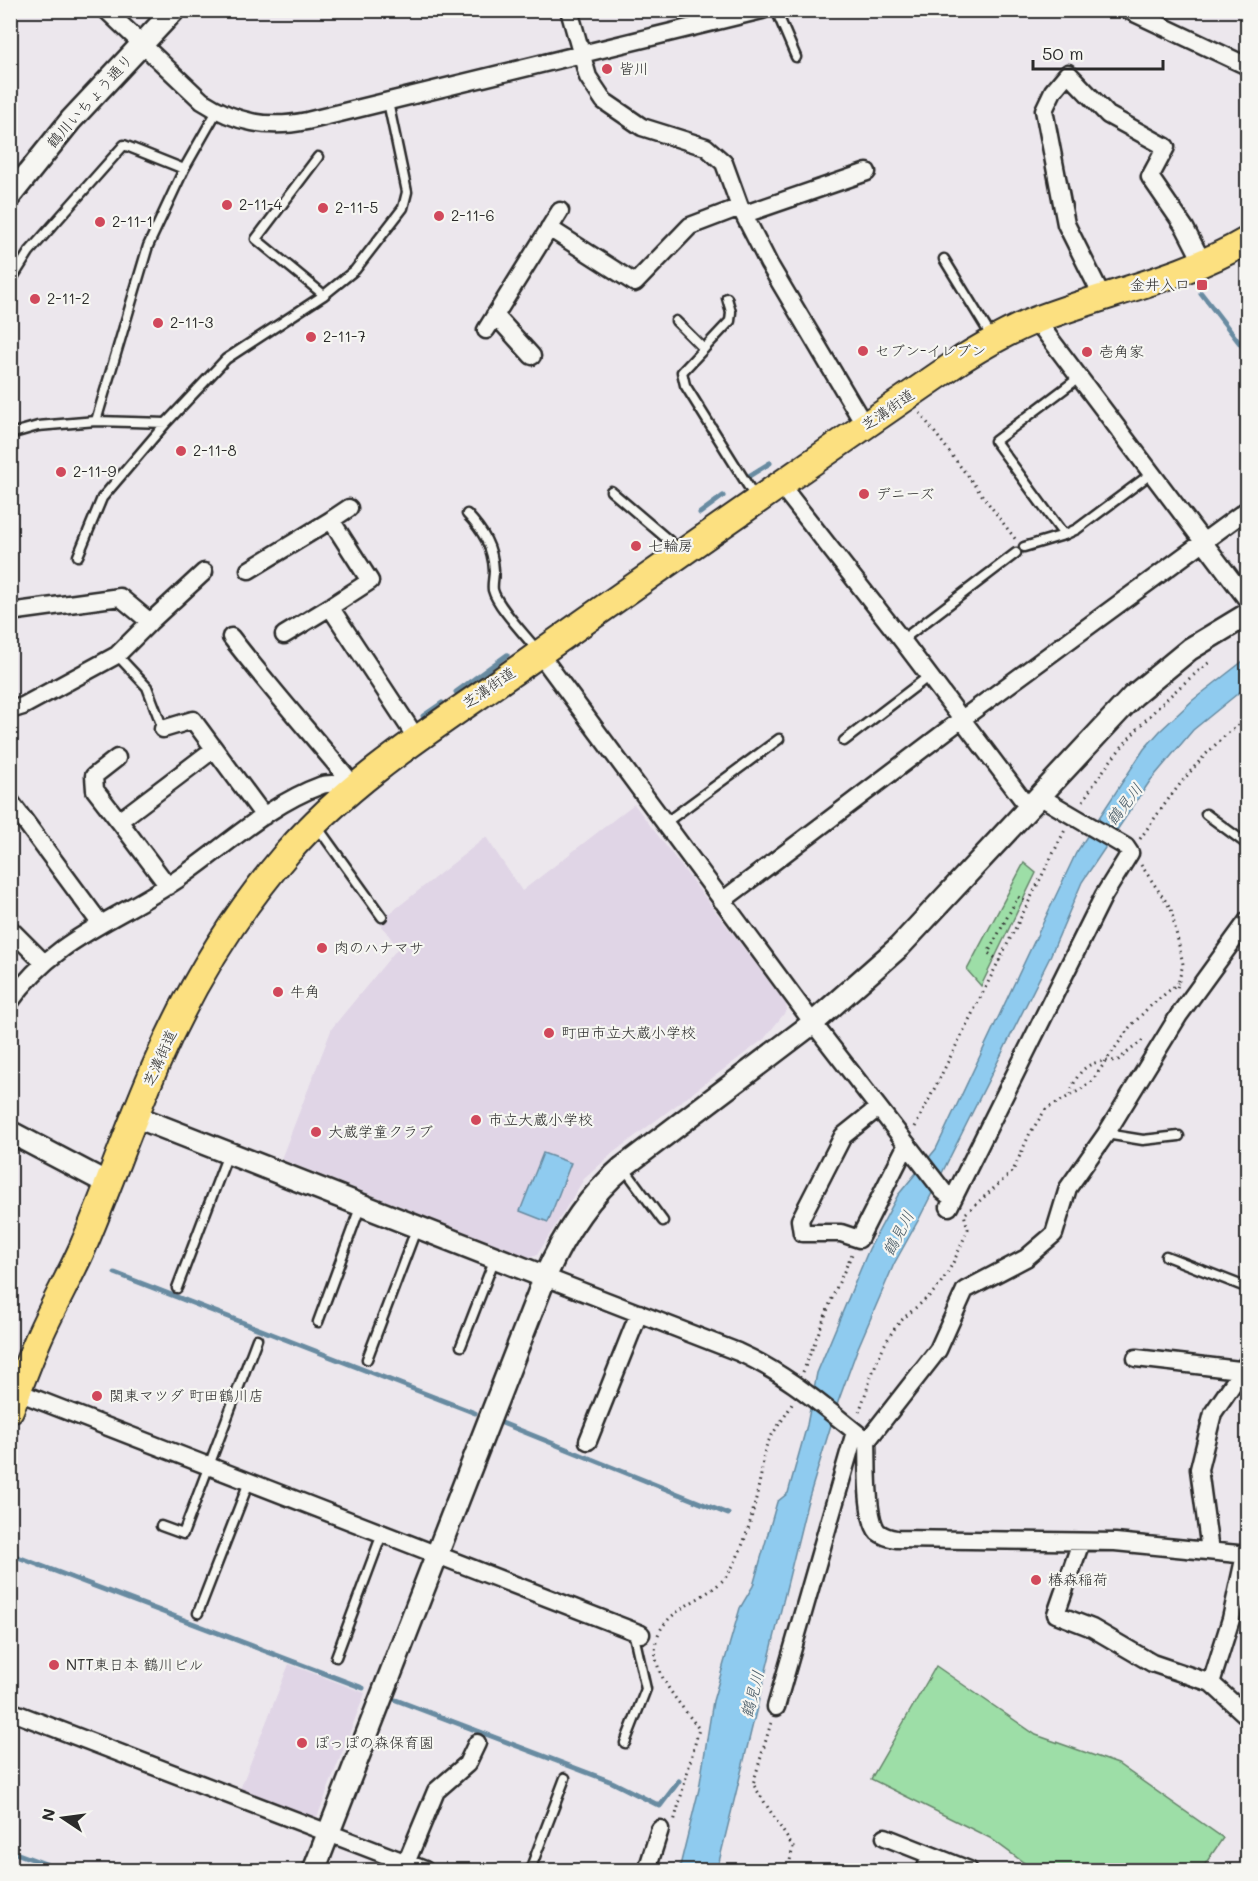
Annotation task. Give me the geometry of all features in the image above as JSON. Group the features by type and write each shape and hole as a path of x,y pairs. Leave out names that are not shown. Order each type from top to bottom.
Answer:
{"main road":[{"name":"芝溝街道","path":"14,1401 40,1334 82,1249 107,1183 175,1025 216,949 288,853 354,786 682,552 993,339 1036,320 1203,263 1248,240"}],"street":[{"path":"106,10 188,90 217,111 266,126 286,125 388,102 762,10"},
{"name":"鶴川いちょう通り","path":"10,196 71,120 174,10"},
{"path":"569,10 588,77 604,101 642,127 706,147 724,163 743,211 774,273 865,426"},
{"path":"1128,10 1245,65 1248,63"},
{"path":"1103,298 1066,224 1044,110 1053,91 1068,73 1108,115 1166,147 1150,177 1185,228 1203,263"},
{"path":"549,228 635,283 690,226 867,172"},
{"path":"532,356 490,323 560,211"},
{"path":"1036,320 1248,601"},
{"path":"539,653 813,1023 878,1108 910,1142 950,1200 1128,850 1074,818 1034,802 962,719 780,484"},
{"path":"249,570 350,508"},
{"path":"722,901 962,719 1248,509"},
{"path":"284,635 370,581 331,520"},
{"path":"10,710 24,706 117,655 150,621 204,572"},
{"path":"10,612 120,597 150,621"},
{"path":"330,607 417,739"},
{"path":"314,1870 545,1277 587,1203 622,1167 813,1023 899,947 1133,696 1190,650 1248,614"},
{"path":"231,637 266,683 291,708 354,786"},
{"path":"163,729 194,720 264,816"},
{"path":"119,820 214,749"},
{"path":"117,758 94,776 95,790 168,886"},
{"path":"10,1002 24,981 43,962 100,923 168,886 288,800 325,784 354,786"},
{"path":"10,801 100,923"},
{"path":"776,1707 857,1433 938,1350 965,1290 1026,1258 1054,1234 1068,1188 1106,1134 1179,1015 1248,920"},
{"path":"10,929 43,962"},
{"path":"878,1108 843,1136 800,1221 802,1233 841,1233 859,1239 910,1142"},
{"path":"135,1116 763,1363 800,1387 857,1433 870,1513 876,1530 881,1534 896,1539 1115,1542 1246,1555 1231,1619 1211,1683"},
{"path":"10,1132 107,1183"},
{"path":"588,1441 639,1313"},
{"path":"1136,1358 1245,1368"},
{"path":"1210,1551 1199,1469 1213,1413 1245,1368"},
{"path":"14,1401 209,1466 637,1632"},
{"path":"1081,1542 1056,1614 1092,1628 1152,1664 1211,1683 1248,1717"},
{"path":"11,1713 328,1834 401,1865 424,1870"},
{"path":"401,1865 436,1791 467,1764 477,1743"},
{"path":"647,1870 667,1827"},
{"path":"885,1837 928,1863 969,1870"}],"lane":[{"path":"776,10 796,57"},
{"path":"78,556 102,498 166,423 226,359 324,295 356,270 403,208 408,192 388,102"},
{"path":"96,421 148,246 184,169 217,111"},
{"path":"10,282 29,252 124,145 184,169"},
{"path":"318,157 256,239 324,295"},
{"path":"944,259 993,339"},
{"path":"727,298 731,312 730,321 682,372 685,385 757,500"},
{"path":"676,321 704,349"},
{"path":"1064,535 995,441 1080,377"},
{"path":"10,434 38,426 96,421 166,423"},
{"path":"902,640 1021,549 1077,529 1152,473"},
{"path":"611,490 682,552"},
{"path":"467,514 482,530 489,543 493,566 492,588 497,598 539,653"},
{"path":"117,655 147,687 163,729"},
{"path":"844,741 929,676"},
{"path":"664,824 779,739"},
{"path":"1206,814 1248,845"},
{"path":"315,824 382,917"},
{"path":"1106,1134 1143,1140 1179,1136"},
{"path":"177,1288 228,1153"},
{"path":"622,1167 663,1221"},
{"path":"318,1322 362,1205"},
{"path":"367,1359 418,1227"},
{"path":"1166,1256 1248,1288"},
{"path":"461,1346 495,1257"},
{"path":"161,1526 183,1534 257,1339"},
{"path":"198,1613 249,1482"},
{"path":"336,1657 382,1534"},
{"path":"625,1743 646,1689 637,1632"},
{"path":"530,1870 565,1778"}],"path":[{"path":"908,396 1021,549"},
{"path":"910,1142 1028,903 1074,818 1107,765 1129,738 1178,688 1220,655"},
{"path":"1174,996 1183,964 1171,909 1128,850 1187,773 1231,730 1248,717"},
{"path":"1000,961 988,953 1018,897 1028,903"},
{"path":"857,1433 856,1419 884,1344 900,1322 934,1291 947,1275 968,1229 965,1214 1013,1171 1030,1133 1046,1109 1092,1081 1129,1028 1179,982"},
{"path":"1070,1095 1076,1078 1083,1070 1100,1060 1118,1061 1149,1035"},
{"path":"667,1827 699,1729 665,1682 655,1658 657,1639 660,1631 679,1610 721,1582 731,1569 755,1502 766,1445 786,1416 800,1387 835,1291 852,1255"},
{"path":"776,1707 753,1784 793,1847 788,1870"}],"shaded area":[{"name":"町田市立大蔵小学校","path":"634,804 786,1004 787,1010 764,1039 614,1152 584,1179 537,1255 529,1257 281,1159 332,1028 398,948 379,922 486,837 522,891"},
{"name":"ぽっぽの森保育園","path":"289,1664 365,1693 318,1815 311,1821 239,1792"}],"green space":[{"path":"1024,863 1036,873 981,986 967,970"},
{"path":"936,1666 1036,1735 1118,1764 1223,1838 1201,1870 1034,1870 990,1838 871,1779"}],"water":[{"name":"鶴見川","path":"1247,658 1247,686 1193,730 1150,781 1082,882 1049,959 919,1219 894,1264 857,1350 838,1402 807,1504 717,1870 679,1870 699,1789 713,1701 740,1608 753,1586 777,1502 788,1493 807,1425 817,1373 869,1249 898,1195 936,1149 1076,853 1144,749 1193,700"},
{"path":"543,1153 571,1163 548,1222 520,1211"}],"waterway":[{"path":"1201,293 1248,354"},
{"path":"749,476 770,463"},
{"path":"700,513 723,496"},
{"path":"456,692 507,655"},
{"path":"423,716 442,703"},
{"path":"115,1273 475,1413"},
{"path":"502,1423 728,1514"},
{"path":"10,1554 363,1688"},
{"path":"396,1700 612,1782 660,1806 679,1781"},
{"path":"10,1851 62,1870"}],"place":[{"name":"皆川","path":"607,69"},
{"name":"2-11-4","path":"227,205"},
{"name":"2-11-5","path":"323,208"},
{"name":"2-11-6","path":"439,216"},
{"name":"2-11-1","path":"100,222"},
{"name":"金井入口","path":"1202,285"},
{"name":"2-11-2","path":"35,299"},
{"name":"2-11-3","path":"158,323"},
{"name":"2-11-7","path":"311,337"},
{"name":"セブン-イレブン","path":"863,351"},
{"name":"壱角家","path":"1087,352"},
{"name":"2-11-8","path":"181,451"},
{"name":"2-11-9","path":"61,472"},
{"name":"デニーズ","path":"864,494"},
{"name":"七輪房","path":"636,546"},
{"name":"肉のハナマサ","path":"322,948"},
{"name":"牛角","path":"278,992"},
{"name":"町田市立大蔵小学校","path":"549,1033"},
{"name":"市立大蔵小学校","path":"476,1120"},
{"name":"大蔵学童クラブ","path":"316,1132"},
{"name":"関東マツダ 町田鶴川店","path":"97,1396"},
{"name":"椿森稲荷","path":"1036,1580"},
{"name":"NTT東日本 鶴川ビル","path":"54,1665"},
{"name":"ぽっぽの森保育園","path":"302,1743"}]}
